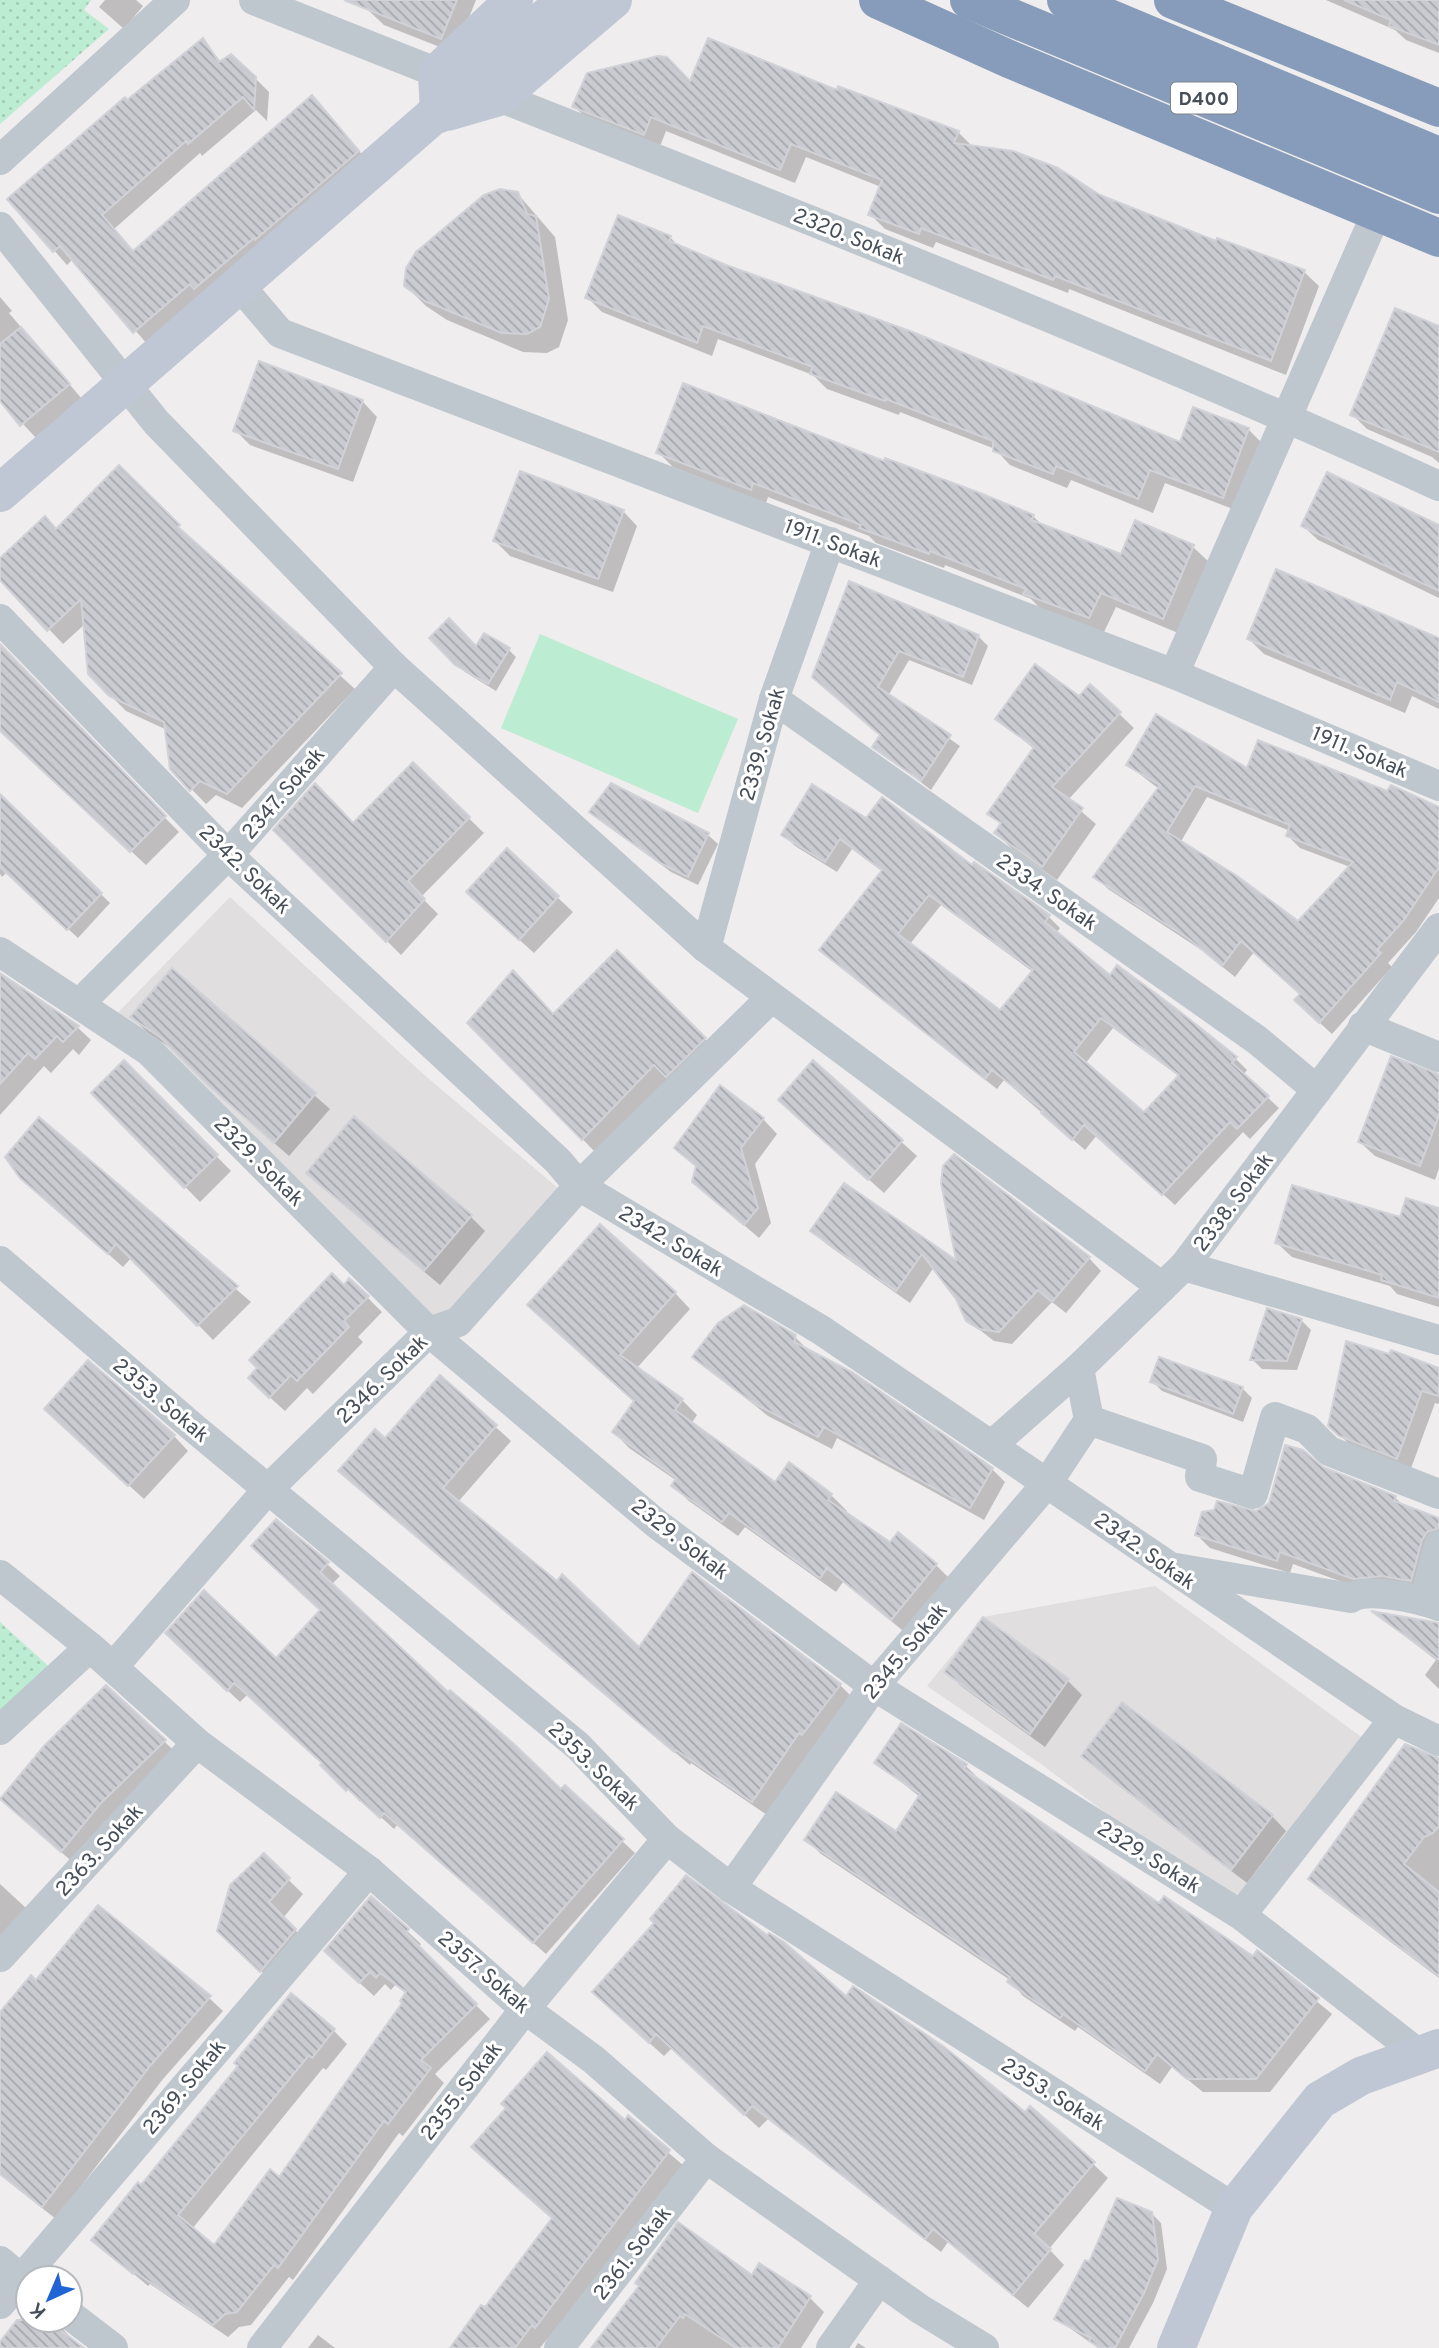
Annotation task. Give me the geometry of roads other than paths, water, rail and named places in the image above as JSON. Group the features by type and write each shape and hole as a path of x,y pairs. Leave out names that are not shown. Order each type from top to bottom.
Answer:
{"highway":[{"path":"878,0 1009,58 1439,238"},
{"name":"D400","path":"968,0 1439,195"},
{"name":"D400","path":"1066,0 1439,156"},
{"path":"1173,0 1439,108"}],"street":[{"path":"0,160 175,0"},
{"name":"2320. Sokak","path":"254,0 797,215 1287,416 1439,486"},
{"path":"469,85 514,0"},
{"path":"0,493 439,114 566,0"},
{"path":"439,114 469,85 613,0"},
{"path":"1174,674 1377,212"},
{"path":"0,227 156,422 394,667 706,948 1162,1287"},
{"name":"1911. Sokak","path":"240,286 280,333 1174,674 1439,786"},
{"name":"2339. Sokak","path":"706,948 774,699 830,542"},
{"name":"2342. Sokak","path":"0,619 228,855 558,1161 579,1186 821,1330 1394,1719 1439,1741"},
{"name":"2347. Sokak","path":"79,1004 228,855 394,667"},
{"name":"2334. Sokak","path":"774,699 1257,1041 1317,1090"},
{"name":"2338. Sokak","path":"992,1445 1079,1368 1184,1266 1439,928"},
{"name":"2329. Sokak","path":"0,952 149,1051 429,1332 657,1524 874,1686 1241,1915 1429,2051"},
{"name":"2346. Sokak","path":"90,1647 113,1667 269,1489 429,1332 458,1322 579,1186 771,998"},
{"path":"1363,1026 1439,1058"},
{"name":"2353. Sokak","path":"0,1261 184,1420 578,1746 667,1839 730,1888 1234,2208"},
{"path":"1184,1266 1439,1340"},
{"path":"1079,1368 1089,1420 1202,1459 1200,1477 1253,1494 1275,1417 1307,1429 1329,1451 1439,1494"},
{"name":"2345. Sokak","path":"730,1888 874,1686 1048,1482 1089,1420"},
{"path":"1165,1566 1351,1598 1362,1592 1432,1604 1439,1545"},
{"name":"2357. Sokak","path":"0,1574 90,1647 197,1744 369,1871 525,2009 594,2060 706,2158 879,2280 984,2348"},
{"path":"0,1730 90,1647"},
{"path":"1241,1915 1394,1719"},
{"name":"2363. Sokak","path":"0,1957 197,1744"},
{"name":"2355. Sokak","path":"262,2348 525,2009 667,1839"},
{"name":"2369. Sokak","path":"25,2264 369,1871"},
{"path":"1177,2348 1234,2208 1320,2100 1361,2076 1429,2051"},
{"name":"2361. Sokak","path":"559,2348 706,2158"},
{"name":"2369. Sokak","path":"0,2304 14,2278"},
{"path":"831,2348 879,2280"},
{"path":"84,2326 113,2348"}]}
